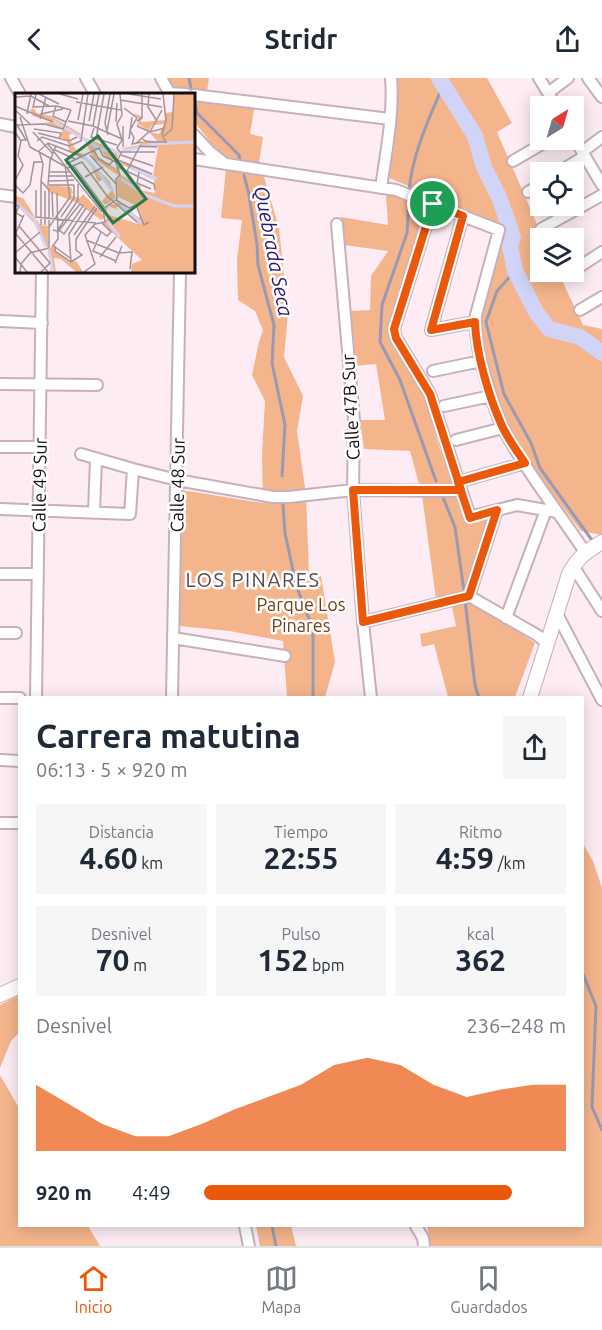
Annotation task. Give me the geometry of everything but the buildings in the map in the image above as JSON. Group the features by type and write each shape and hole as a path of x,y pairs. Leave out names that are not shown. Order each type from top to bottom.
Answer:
{"main road":[{"path":"531,696 564,585 579,558 593,547"},
{"path":"0,995 18,987"}],"street":[{"path":"11,78 19,93"},
{"path":"86,78 94,93"},
{"path":"161,78 168,93"},
{"path":"381,188 390,119 391,78"},
{"path":"539,78 550,96"},
{"path":"548,93 568,78"},
{"path":"588,78 602,97"},
{"path":"196,95 390,119"},
{"path":"0,124 15,127"},
{"path":"195,136 226,165"},
{"path":"573,162 602,137"},
{"path":"513,161 532,150"},
{"path":"582,150 602,185"},
{"path":"195,159 400,192 499,230 475,322 481,361 491,396 503,428 551,511 593,547"},
{"path":"0,195 15,197"},
{"path":"542,228 602,195"},
{"path":"433,204 394,329 396,338 430,394 470,518 517,505 551,511"},
{"path":"463,216 431,330 475,322"},
{"name":"Calle 47B Sur","path":"337,224 354,420 353,490 370,696"},
{"path":"584,264 602,252"},
{"name":"Calle 49 Sur","path":"36,696 42,273"},
{"name":"Calle 48 Sur","path":"172,696 180,273"},
{"path":"580,310 602,297"},
{"path":"0,321 42,322"},
{"path":"433,372 481,361"},
{"path":"0,384 97,385"},
{"path":"444,406 491,396"},
{"path":"456,440 503,428"},
{"path":"0,447 40,447"},
{"path":"81,454 177,480 273,497 353,490 459,486 525,463"},
{"path":"94,513 96,459"},
{"path":"0,509 130,514 133,469"},
{"path":"469,596 497,510"},
{"path":"506,618 551,511"},
{"path":"573,566 602,611"},
{"path":"0,574 38,574"},
{"path":"363,622 469,596 547,643"},
{"path":"556,612 602,700"},
{"path":"0,633 16,633"},
{"path":"173,638 285,656"},
{"path":"0,698 18,698"},
{"path":"0,760 18,761"},
{"path":"0,823 18,823"},
{"path":"245,1227 249,1246"},
{"path":"417,1227 423,1238 424,1246"}],"green space":[{"name":"Parque Los Pinares","path":"167,78 209,78 206,97 255,103 250,134 263,137 258,169 262,170 279,228 288,313 284,357 303,396 297,431 306,495 309,576 321,576 335,662 325,696 287,696 283,641 230,631 179,626 181,490 263,503 262,454 265,401 252,375 263,330 255,311 238,300 237,260 242,220 221,218 227,159 195,122 195,93 175,93"},
{"path":"395,78 487,78 512,123 497,132 530,208 530,216 533,216 539,228 530,228 530,282 563,282 583,325 602,329 602,535 581,531 542,480 506,422 487,366 481,327 485,300 504,226 389,178"},
{"path":"386,196 398,196 429,207 389,330 393,346 424,393 438,443 467,522 491,517 467,597 535,643 515,696 448,696 434,644 422,647 420,634 456,626 450,597 436,599 422,495 410,451 364,449 360,420 385,420 376,364 354,366 348,311 370,310 371,276 388,251 344,245 341,217 388,225"},
{"path":"584,845 593,861 602,888 602,1246 431,1246 427,1227 584,1227"},
{"path":"18,996 18,1034 11,1041 0,1068 0,1005"},
{"path":"0,1075 18,1106 18,1227 89,1227 100,1246 0,1246"},
{"path":"256,1227 291,1227 296,1246 260,1246"}],"waterway":[{"name":"Quebrada Seca","path":"189,78 192,93"},
{"path":"439,78 475,136 484,167 499,197 513,237 510,246 515,271 536,312 549,329 580,337 602,353"},
{"path":"409,191 417,150 443,86"},
{"name":"Quebrada Seca","path":"195,103 197,113 239,155 240,160"},
{"name":"Quebrada Seca","path":"244,175 257,244 258,265 274,325 272,363 285,425 282,476"},
{"path":"409,198 407,233 382,305 380,342 400,380 436,481"},
{"path":"515,271 497,291 486,322 504,394 531,443 540,468 594,543"},
{"path":"442,495 455,527 464,591"},
{"name":"Quebrada Seca","path":"283,505 285,533 296,585 313,629 313,696"},
{"path":"465,600 475,685 478,696"},
{"path":"584,977 596,1006 592,1107 602,1130"},
{"name":"Quebrada Seca","path":"272,1227 276,1246"}],"district":[{"name":"LOS PINARES","path":"253,579"}],"route":[{"path":"433,204 394,329 396,338 430,394 434,409 458,482 461,490 353,490 363,622 469,596 497,510 470,518 461,490 458,482 525,463 503,428 491,396 481,361 475,322 431,330 463,216 433,204"}]}
